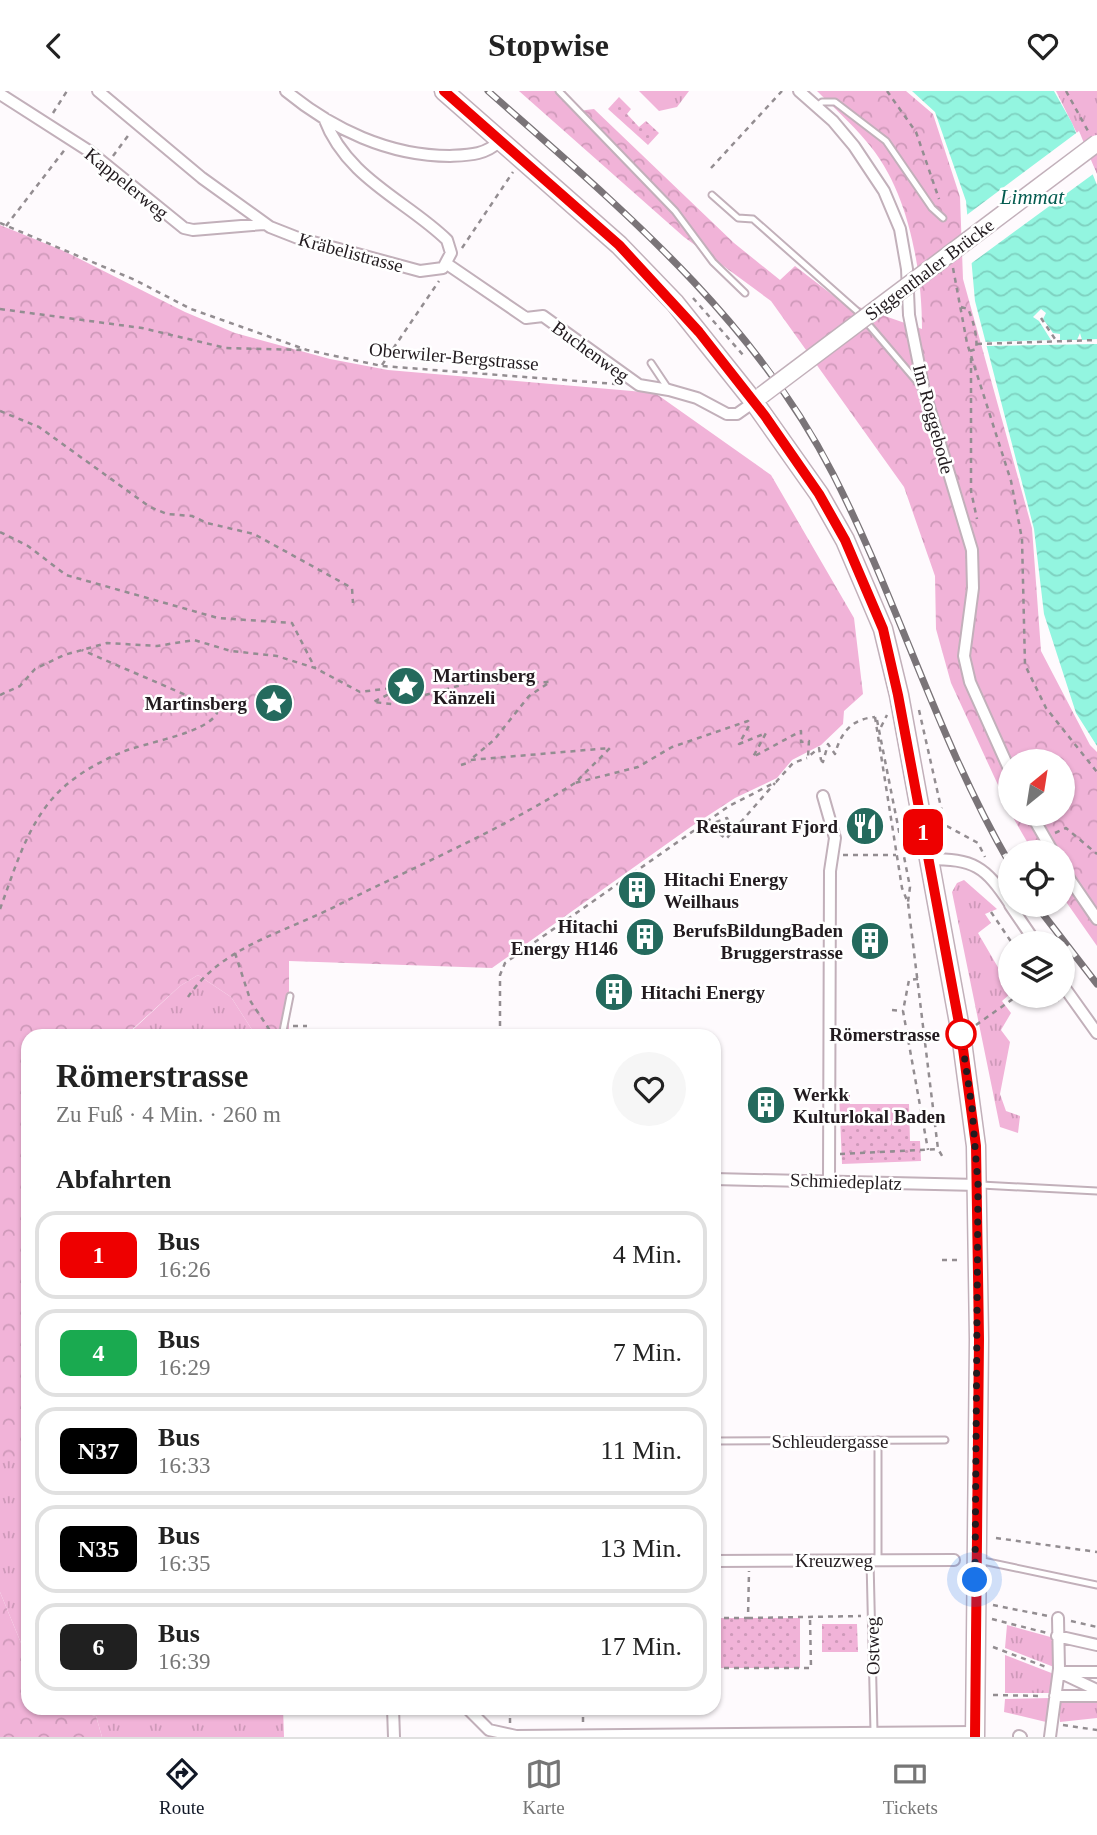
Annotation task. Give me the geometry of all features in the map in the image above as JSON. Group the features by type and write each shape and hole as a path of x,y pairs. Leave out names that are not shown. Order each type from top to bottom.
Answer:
{"main road":[{"path":"444,91 645,270 758,398 845,540 883,629 928,859 972,1107 978,1185 975,1734"},
{"name":"Siggenthaler Brücke","path":"758,398 1095,142"}],"street":[{"name":"Kräbelistrasse","path":"98,91 136,125 265,224 298,238 420,271 435,272 449,261"},
{"path":"286,91 324,118 378,144 417,154 475,155 487,151 500,141"},
{"name":"Im Roggebode","path":"799,91 817,106 854,146 884,191 900,229 907,269 909,315 924,390 972,550 973,588 964,656 970,682 1000,749"},
{"name":"Kappelerweg","path":"0,94 47,122 107,164 166,216 184,228 193,230 265,224"},
{"path":"324,118 335,142 365,175 447,240 449,261"},
{"name":"Buchenweg","path":"449,261 526,318 543,316 639,385 697,398 727,414 737,414 758,398"},
{"path":"823,796 835,838 830,871 829,1179"},
{"path":"928,859 966,860 987,874 998,888"},
{"path":"1075,887 1097,919"},
{"path":"1075,1002 1097,1033"},
{"name":"Schmiedeplatz","path":"721,1178 978,1185"},
{"name":"Kreuzweg","path":"721,1560 954,1560"},
{"path":"1050,1737 1059,1672 1058,1618"},
{"path":"1057,1636 1097,1645"},
{"path":"1059,1672 1097,1672"},
{"path":"1059,1672 1097,1690"},
{"path":"1055,1696 1097,1696"},
{"path":"393,1715 394,1737"},
{"path":"474,1715 489,1730 569,1736 975,1734"}],"lane":[{"path":"559,91 675,211 713,261 745,293"},
{"path":"817,106 822,102 835,102 886,141 932,208 943,218"},
{"path":"712,195 738,218 753,219 857,311 924,390"},
{"name":"Buchenweg","path":"651,363 669,390"},
{"path":"283,1029 290,996"},
{"path":"978,1185 1097,1191"},
{"name":"Ostweg","path":"874,1733 872,1616 878,1440"},
{"name":"Schleudergasse","path":"721,1441 945,1440"},
{"path":"975,1560 1097,1585"}],"path":[{"path":"47,122 67,91"},
{"path":"711,168 782,91"},
{"path":"887,91 916,132 936,185 943,218"},
{"path":"1066,91 1095,142"},
{"path":"107,164 136,125"},
{"path":"6,226 72,140"},
{"path":"449,261 454,259 513,172"},
{"name":"Oberwiler-Bergstrasse","path":"0,223 135,279 191,309 307,350 382,366 639,385"},
{"path":"951,256 970,353 1011,481 1022,539 1026,665 1046,708 1097,772"},
{"path":"382,366 443,277"},
{"path":"961,307 968,309 977,344 976,349 970,353"},
{"path":"0,309 142,328 226,348 307,350"},
{"path":"1041,318 1057,342"},
{"path":"977,344 1097,341"},
{"path":"970,353 971,491 978,525"},
{"path":"0,411 39,427 150,507 167,514 192,516 207,523 254,534 303,559 352,588 353,603"},
{"path":"0,532 28,547 66,575 112,590 218,618 292,624 315,668"},
{"path":"0,695 20,685 35,669 82,650 107,643 158,646 194,640 231,651 277,656 315,668 360,692 407,686 375,700 376,704 402,702 465,684 550,682 529,696 494,740 471,762"},
{"path":"0,909 29,835 42,811 65,786 119,753 157,739 195,731 213,721 217,713 211,706 82,650"},
{"path":"918,707 945,825 971,838 984,850 987,874"},
{"path":"875,717 881,727 910,887 908,903"},
{"path":"696,829 727,818 729,823 722,835 726,839 793,763 820,748 823,762 828,744 835,754 841,736 849,727 860,718 875,717"},
{"path":"875,717 897,855 908,903 939,1149 944,1159"},
{"path":"188,997 204,975 235,953 496,828 575,783 638,767 672,747 721,733 748,721 750,724 739,744 766,733 753,757 801,731 801,742 809,741 808,757"},
{"path":"461,765 528,753 576,753 610,748 584,771 575,783"},
{"path":"500,1029 500,975 505,963 732,804 777,781"},
{"path":"1066,828 1097,855"},
{"path":"833,855 897,855"},
{"path":"991,912 1004,931"},
{"path":"235,953 251,1002 269,1029"},
{"path":"918,979 909,980 904,1011 928,1150"},
{"path":"976,1025 1000,1008"},
{"path":"891,1010 904,1011"},
{"path":"284,1026 307,1026"},
{"path":"830,1155 939,1149"},
{"path":"942,1260 958,1260"},
{"path":"996,1538 1097,1552"},
{"path":"748,1618 749,1561"},
{"path":"721,1618 872,1616"},
{"path":"721,1668 811,1668 810,1618"},
{"path":"992,1619 1057,1636"},
{"path":"993,1647 1059,1672"},
{"path":"993,1695 1055,1696"},
{"path":"510,1715 514,1733"},
{"path":"583,1715 583,1721"},
{"path":"1052,1724 1097,1730"}],"green space":[{"path":"519,91 556,91 578,111 594,109 734,243 780,280 795,266 839,300 922,329 919,281 910,230 892,182 866,141 817,91 906,91 933,114 960,197 963,279 1032,528 1041,651 1090,745 1097,752 1097,946 1075,915 1075,840 1026,840 1018,826 1075,826 1075,749 998,749 998,785 951,683 936,629 935,576 904,487 771,301 684,237"},
{"path":"639,91 689,91 677,107 659,111"},
{"path":"1056,91 1097,91 1097,174"},
{"path":"619,97 631,109 627,114 639,127 646,121 659,133 648,145 608,109"},
{"path":"0,225 64,251 185,312 235,333 330,359 388,370 655,393 771,475 854,618 863,694 844,711 843,724 821,745 792,760 777,778 735,798 692,826 492,968 289,961 289,1029 252,1029 231,997 198,975 180,986 133,1029 21,1029 21,1461 0,1461"},
{"path":"964,880 997,909 985,914 991,923 978,933 998,967 998,1008 1007,1008 1011,1013 1001,1030 1010,1042 1000,1094 1006,1111 1020,1116 1018,1133 1000,1127 952,892 957,883"},
{"path":"198,975 231,997 252,1029 134,1029 180,986"},
{"path":"850,1091 850,1104 909,1104 910,1141 920,1141 921,1161 842,1164 839,1092"},
{"path":"0,1461 21,1461 21,1643 0,1592"},
{"path":"0,1592 21,1643 21,1715 96,1716 102,1737 0,1737"},
{"path":"721,1618 800,1618 800,1668 721,1668"},
{"path":"822,1624 857,1624 858,1652 822,1652"},
{"path":"1007,1625 1054,1638 1054,1667 1005,1648"},
{"path":"1005,1655 1054,1674 1051,1693 1005,1693"},
{"path":"1051,1698 1046,1722 1004,1712 1005,1699"},
{"path":"1097,1699 1097,1718 1060,1722 1059,1700"},
{"path":"92,1715 283,1715 284,1737 102,1737 96,1716"}],"water":[{"name":"Limmat","path":"912,91 1054,91 1072,123 1097,185 1097,746 1076,713 1044,614 1034,529 975,301 966,201 935,112"}],"pier":[{"path":"1079,131 1096,172 969,265 964,217"},
{"path":"1041,309 1046,313 1043,319 1053,333 1060,334 1060,340 1077,340 1080,333 1082,340 1097,339 1097,344 983,346 982,342 1051,340 1039,321 1033,317"}],"railway":[{"path":"488,91 585,177 679,266 723,314 800,417 833,474 856,522 939,720 998,842"},
{"path":"1045,917 1097,984"}],"bus line":[{"name":"1","path":"444,91 645,270 736,377 819,494 845,540 883,629 898,695 961,1034 976,1146 979,1339 975,1737"}],"place":[{"name":"Martinsberg Känzeli","path":"406,686"},
{"name":"Martinsberg","path":"274,703"},
{"name":"Restaurant Fjord","path":"865,826"},
{"name":"Hitachi Energy Weilhaus","path":"637,890"},
{"name":"Hitachi Energy H146","path":"645,937"},
{"name":"BerufsBildungBaden Bruggerstrasse","path":"870,941"},
{"name":"Hitachi Energy","path":"614,992"},
{"name":"Römerstrasse","path":"961,1034"},
{"name":"Werkk Kulturlokal Baden","path":"766,1105"}],"route":[{"path":"961,1034 972,1108 978,1185 979,1339 975,1580"}]}
